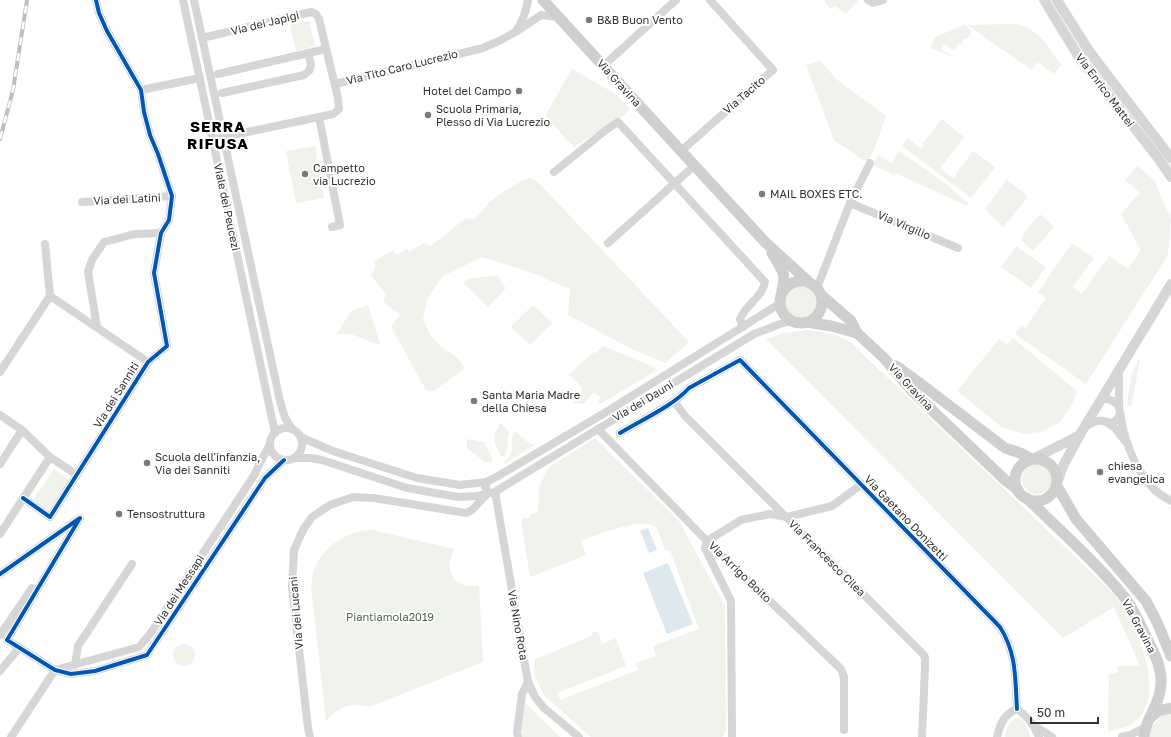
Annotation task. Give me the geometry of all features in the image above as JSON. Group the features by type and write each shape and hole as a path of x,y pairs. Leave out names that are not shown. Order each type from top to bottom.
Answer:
{"main road":[{"name":"Via Gravina","path":"543,0 767,244"},
{"path":"767,244 851,321 857,333 884,358"},
{"path":"767,244 783,273 785,280 779,304 781,311 786,317 797,323 807,322 831,326 857,333"},
{"path":"782,291 786,286 798,281 804,281 816,289 822,302 818,315 807,322"},
{"name":"Via Gravina","path":"884,358 921,384 1005,448 1033,459"},
{"name":"Via Gravina","path":"884,358 912,392 1005,480 1018,490"},
{"path":"1033,459 1046,461 1052,465 1056,472 1057,483 1052,494 1040,500 1033,500 1026,498 1018,490 1015,478 1020,466 1033,459"},
{"name":"Via Gravina","path":"1057,483 1076,519 1146,601 1171,656"},
{"name":"Via Gravina","path":"1026,498 1121,593 1140,623 1155,655 1161,678 1161,691 1146,727"},
{"path":"1146,727 1158,711 1171,708"}],"street":[{"name":"Via dei Sanniti","path":"23,498 50,517 148,362 167,346 154,273 161,233 169,220 172,196 150,135 144,112 141,90 107,31 99,13 96,0"},
{"name":"Viale dei Peucezi","path":"183,0 275,433"},
{"name":"Viale dei Peucezi","path":"194,0 280,401 285,418 292,429"},
{"path":"514,33 521,23 526,11 528,0"},
{"path":"603,66 676,0"},
{"name":"Via Tacito","path":"681,151 773,70 710,0"},
{"path":"871,1 883,0"},
{"name":"Via Enrico Mattei","path":"1044,0 1080,59 1158,158 1171,177"},
{"name":"Via Enrico Mattei","path":"1057,0 1089,51 1171,158"},
{"name":"Via dei Japigi","path":"203,42 311,12 316,14 319,19 335,84"},
{"name":"Via Tito Caro Lucrezio","path":"213,139 333,114 339,109 335,84 483,48 502,40 541,15 559,17"},
{"path":"193,47 203,42"},
{"path":"218,74 326,49"},
{"path":"222,93 304,75 309,71 311,65 308,53"},
{"path":"141,90 200,78"},
{"path":"319,117 340,225 332,227"},
{"path":"554,172 618,122 765,282 761,292 743,312 740,319 743,327"},
{"path":"816,289 850,202 870,163"},
{"path":"608,243 694,166"},
{"name":"Via dei Latini","path":"82,202 172,196"},
{"name":"Via Virgilio","path":"850,202 958,248"},
{"path":"97,327 88,272 92,260 104,242 135,234 161,233"},
{"path":"235,242 245,238"},
{"path":"0,372 50,296 45,244"},
{"path":"1057,483 1064,464 1082,431 1171,284"},
{"path":"246,296 257,294"},
{"path":"50,296 148,362"},
{"name":"Via dei Dauni","path":"300,436 340,453 417,478 460,485 488,481 603,414 779,304"},
{"name":"Via dei Dauni","path":"295,458 310,458 336,464 407,488 458,497 494,491 754,334 792,321"},
{"name":"Via Gaetano Donizetti","path":"674,401 689,388 740,360 1000,627 1008,639 1014,662 1017,709"},
{"path":"1119,369 1119,406 1127,443 1137,467 1149,485 1171,502"},
{"path":"1102,397 1112,400 1119,406"},
{"path":"620,433 674,401"},
{"name":"Via Francesco Cilea","path":"674,401 685,416 925,657 922,737"},
{"path":"603,414 609,422"},
{"path":"0,415 22,430 50,457 77,474"},
{"path":"1033,459 1097,421 1113,423 1120,415"},
{"path":"1108,423 1115,428 1127,443"},
{"path":"283,428 292,429 300,436 302,448 295,458 284,460 275,456 270,444 275,433 283,428"},
{"name":"Via Arrigo Boito","path":"598,429 707,541 840,669 844,677 844,730"},
{"path":"0,464 22,430"},
{"name":"Via dei Messapi","path":"55,670 139,647 150,634 253,477 270,444"},
{"path":"336,464 340,453"},
{"path":"0,534 50,457"},
{"name":"Via dei Messapi","path":"55,670 71,674 95,671 146,655 265,478 284,460"},
{"path":"472,510 494,491 498,485 496,481 488,481"},
{"name":"Via Nino Rota","path":"488,481 484,487 494,491 528,682 535,697 544,708 579,737"},
{"path":"732,737 731,601 705,548 707,541 741,520 770,514 787,517 832,506 862,484"},
{"path":"242,493 251,499"},
{"path":"468,496 474,503 472,510"},
{"name":"Via dei Lucani","path":"310,737 292,587 294,550 303,530 312,517 330,505 353,497 374,498 466,513 472,510"},
{"path":"0,574 80,518"},
{"path":"0,635 80,518"},
{"path":"11,737 55,670 7,640 80,518"},
{"path":"75,664 78,646 132,564"},
{"path":"185,581 193,586"},
{"path":"163,614 172,618"},
{"path":"0,671 19,648"},
{"path":"518,737 517,732 522,694 528,682"},
{"path":"997,737 1000,725 1005,717 1017,709 1026,715 1034,726 1039,737"},
{"path":"1034,726 1052,737"},
{"path":"1122,737 1130,735 1146,727"}],"green space":[{"path":"824,0 858,1 846,14 835,6 830,9"},
{"path":"1048,0 1052,0 1081,46 1171,164 1171,171 1085,57"},
{"path":"309,21 315,46 296,51 290,25"},
{"path":"1014,24 1029,28 1047,45 1061,65 1054,74 1037,62 1032,70 967,25"},
{"path":"964,25 972,31 967,39 965,38 960,45 958,44 954,51 944,44 941,49 955,58 931,48 934,41 933,38"},
{"path":"821,61 836,79 886,116 873,152 866,162 834,140 806,65"},
{"path":"572,69 614,93 630,109 623,116 574,147 545,116"},
{"path":"942,119 964,137 940,168 954,179 973,151 995,167 971,198 902,146 908,138 921,149 924,145 923,143"},
{"name":"Campetto via Lucrezio","path":"315,146 324,198 296,203 286,151"},
{"path":"899,151 946,184 969,203 967,206 896,173 894,175 873,165 878,155 892,163"},
{"path":"1137,166 1154,180 1171,219 1168,255 1086,384 1015,334 1021,325 1025,328 1046,298 1038,292 1072,243 1094,258 1073,287 1082,294 1109,256 1128,269 1141,250 1121,214 1140,193 1125,180"},
{"path":"531,178 537,181 689,342 665,363 632,349 568,315 570,289 527,271 482,257 443,276 427,299 423,319 431,336 440,346 458,358 465,369 433,391 426,390 391,327 400,314 385,304 383,300 385,298 385,293 371,275 375,269 375,261 393,250 397,255 407,249 409,252 424,243 431,246 466,218 473,220 488,204 502,193 526,179"},
{"path":"1007,180 1027,195 1025,197 1027,198 1003,227 985,209"},
{"path":"1040,214 1054,227 1033,251 1021,240 1024,236 1023,234"},
{"path":"1016,246 1046,267 1031,288 1001,267"},
{"path":"497,275 502,280 500,282 506,288 488,307 464,283 469,279"},
{"path":"803,285 812,290 816,295 816,309 812,314 807,318 797,319 793,318 784,309 783,299 784,295 793,286"},
{"path":"368,305 380,344 353,335 336,335 351,311"},
{"path":"533,305 552,323 530,345 511,327"},
{"path":"809,330 833,334 850,342 1114,594 1123,607 1140,642 1146,660 1149,679 1149,697 1143,712 1132,724 1108,732 1109,674 1118,673 1117,666 1140,666 1114,607 1063,638 766,339 785,333"},
{"path":"1013,338 1077,391 1072,405 1060,422 1041,432 1024,434 1002,427 957,391 999,339 1007,345"},
{"path":"603,346 656,368 655,371 600,404 597,402 601,398 594,392 583,404 573,403 581,395 582,387 569,375 593,352 595,354"},
{"path":"1138,360 1140,360 1131,407 1127,404 1131,376"},
{"path":"501,423 510,433 508,436 507,451 504,456 501,457 494,441 495,432"},
{"path":"515,431 530,444 534,445 505,464 504,462 510,456 512,449 512,438"},
{"path":"595,438 679,521 725,606 726,731 722,737 591,737 544,695 535,677 534,660 591,636 593,632 598,632 602,644 616,638 626,666 557,693 560,700 638,670 636,663 656,656 653,646 699,629 670,550 665,551 656,528 650,525 631,525 581,541 586,555 530,577 522,528 522,518 530,518 529,515 538,512 539,487 549,467"},
{"path":"467,439 484,442 493,460 491,462 485,462 467,448"},
{"path":"1037,464 1048,468 1052,479 1048,490 1037,494 1026,490 1022,479 1026,468"},
{"path":"54,469 69,480 49,510 33,500"},
{"name":"Piantiamola2019","path":"372,530 454,549 450,563 450,571 452,576 463,585 479,586 483,662 369,707 356,705 345,707 335,712 326,721 311,586 313,574 318,561 323,554 337,541 353,533"},
{"path":"184,644 192,647 195,655 192,663 184,666 176,663 173,655 176,647"},
{"path":"525,703 560,737 522,737"},
{"path":"1171,714 1171,737 1149,737 1151,728 1161,716"},
{"path":"1018,717 1026,726 1030,737 1005,737 1009,725"}],"shaded area":[{"path":"648,528 657,550 649,553 640,531"},
{"path":"668,563 693,624 667,634 643,573"}],"railway":[{"path":"0,139 13,90 27,0"}],"cycle path":[{"path":"23,498 50,517 148,362 167,346 154,273 161,233 169,220 172,196 150,135 144,112 141,90 107,31 99,13 96,0"},
{"path":"620,433 666,407 689,388 740,360 1000,627 1010,647 1014,667 1017,709"},
{"path":"0,574 80,518 7,640 55,670 71,674 95,671 147,655 265,478 284,460"}],"place":[{"name":"B&B Buon Vento","path":"589,20"},
{"name":"Hotel del Campo","path":"519,91"},
{"name":"Scuola Primaria, Plesso di Via Lucrezio","path":"428,115"},
{"name":"Campetto via Lucrezio","path":"305,174"},
{"name":"MAIL BOXES ETC.","path":"762,194"},
{"name":"Santa Maria Madre della Chiesa","path":"474,401"},
{"name":"Scuola dell'infanzia, Via dei Sanniti","path":"147,463"},
{"name":"chiesa evangelica","path":"1100,472"},
{"name":"Tensostruttura","path":"119,514"}],"district":[{"name":"SERRA RIFUSA","path":"218,136"}]}
